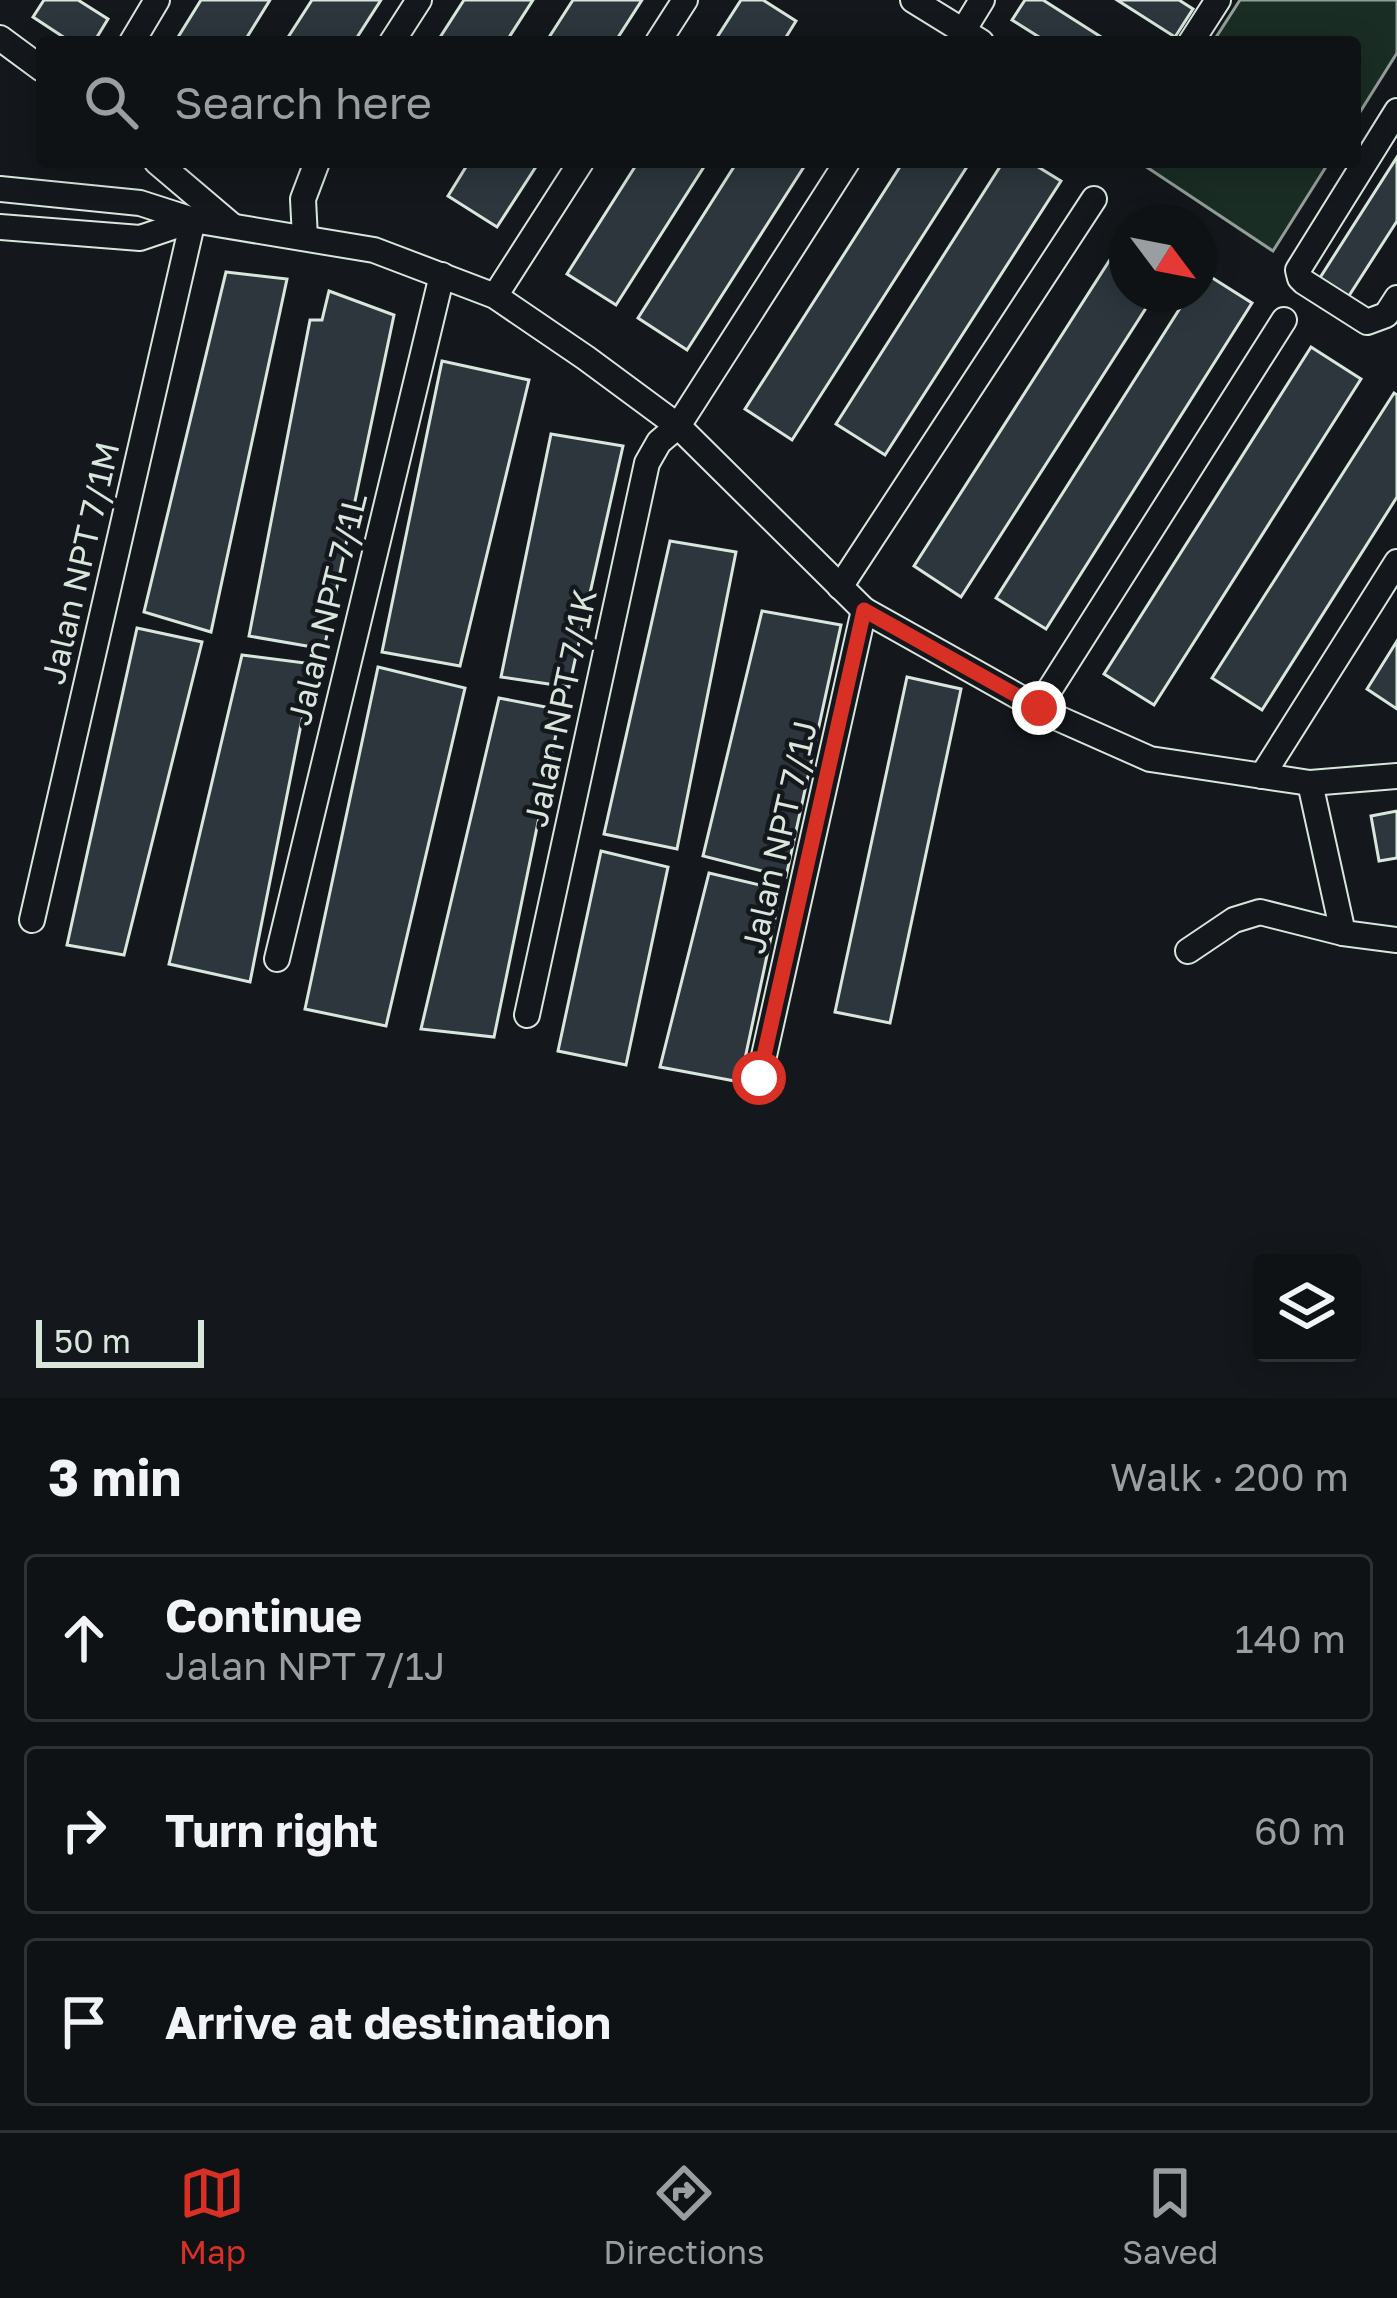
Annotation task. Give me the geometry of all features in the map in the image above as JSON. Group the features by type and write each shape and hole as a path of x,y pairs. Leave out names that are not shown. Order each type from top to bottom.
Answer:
{"street":[{"path":"135,36 158,0"},
{"path":"396,36 419,0"},
{"path":"662,36 685,0"},
{"path":"913,0 972,36 982,0"},
{"path":"1195,36 1218,0"},
{"path":"0,38 36,65"},
{"path":"1394,312 1367,322 1304,283 1298,269 1397,111"},
{"path":"165,168 232,226"},
{"path":"305,238 303,199 315,168"},
{"path":"495,296 577,168"},
{"name":"Jalan NPT 7/1K","path":"527,1015 646,463 659,442 678,426 843,168"},
{"path":"0,188 140,203 193,220 374,250 495,296 678,426 864,610 1039,708 1150,759 1310,783 1397,776"},
{"path":"841,586 1094,199"},
{"path":"0,227 140,238 193,220"},
{"name":"Jalan NPT 7/1M","path":"32,920 193,220"},
{"name":"Jalan NPT 7/1L","path":"277,958 442,275"},
{"path":"1039,708 1284,320"},
{"path":"1262,776 1397,562"},
{"name":"Jalan NPT 7/1J","path":"759,1078 864,610"},
{"path":"1310,783 1342,933"},
{"path":"1188,951 1234,920 1260,912 1342,933 1397,940"}],"green space":[{"path":"1240,0 1397,0 1397,53 1361,110 1361,36 1217,36"},
{"path":"1148,168 1325,168 1273,251 1217,214 1217,204 1202,204"}],"building":[{"path":"44,0 78,0 108,19 98,36 62,36 33,17"},
{"path":"201,0 270,0 248,36 179,36"},
{"path":"312,0 381,0 358,36 289,36"},
{"path":"464,0 533,0 510,36 441,36"},
{"path":"573,0 642,0 619,36 550,36"},
{"path":"741,0 763,0 796,21 787,36 718,36"},
{"path":"1025,0 1043,0 1100,36 1037,36 1012,20"},
{"path":"1117,0 1179,0 1193,9 1173,36"},
{"path":"1397,157 1397,221 1345,302 1316,284"},
{"path":"465,168 535,168 497,227 448,196"},
{"path":"634,168 703,168 616,305 567,274"},
{"path":"733,168 803,168 687,350 638,318"},
{"path":"899,168 966,168 792,440 745,409"},
{"path":"999,168 1040,168 1061,181 885,455 836,424"},
{"path":"1109,261 1109,312 1143,312 961,597 914,566"},
{"path":"226,272 287,279 211,632 144,612"},
{"path":"1217,281 1252,303 1046,629 996,598 1178,312 1217,312"},
{"path":"329,291 394,315 324,649 249,636 310,320 322,320"},
{"path":"1311,347 1361,379 1154,705 1104,674"},
{"path":"442,361 529,380 460,666 382,652"},
{"path":"1394,393 1397,497 1262,710 1212,678"},
{"path":"551,434 623,446 569,687 501,677"},
{"path":"670,541 736,552 677,849 604,834"},
{"path":"762,611 841,625 786,877 703,856"},
{"path":"137,628 202,642 124,955 67,945"},
{"path":"1397,641 1397,709 1367,689"},
{"path":"242,655 313,664 250,982 169,964"},
{"path":"378,667 465,688 386,1026 305,1009"},
{"path":"907,677 961,689 890,1023 835,1012"},
{"path":"499,698 561,710 494,1037 421,1029"},
{"path":"1397,811 1397,858 1379,861 1371,816"},
{"path":"601,851 668,867 626,1065 558,1051"},
{"path":"709,873 781,890 740,1082 660,1067"}],"route":[{"path":"759,1078 864,610 1039,708"}]}
